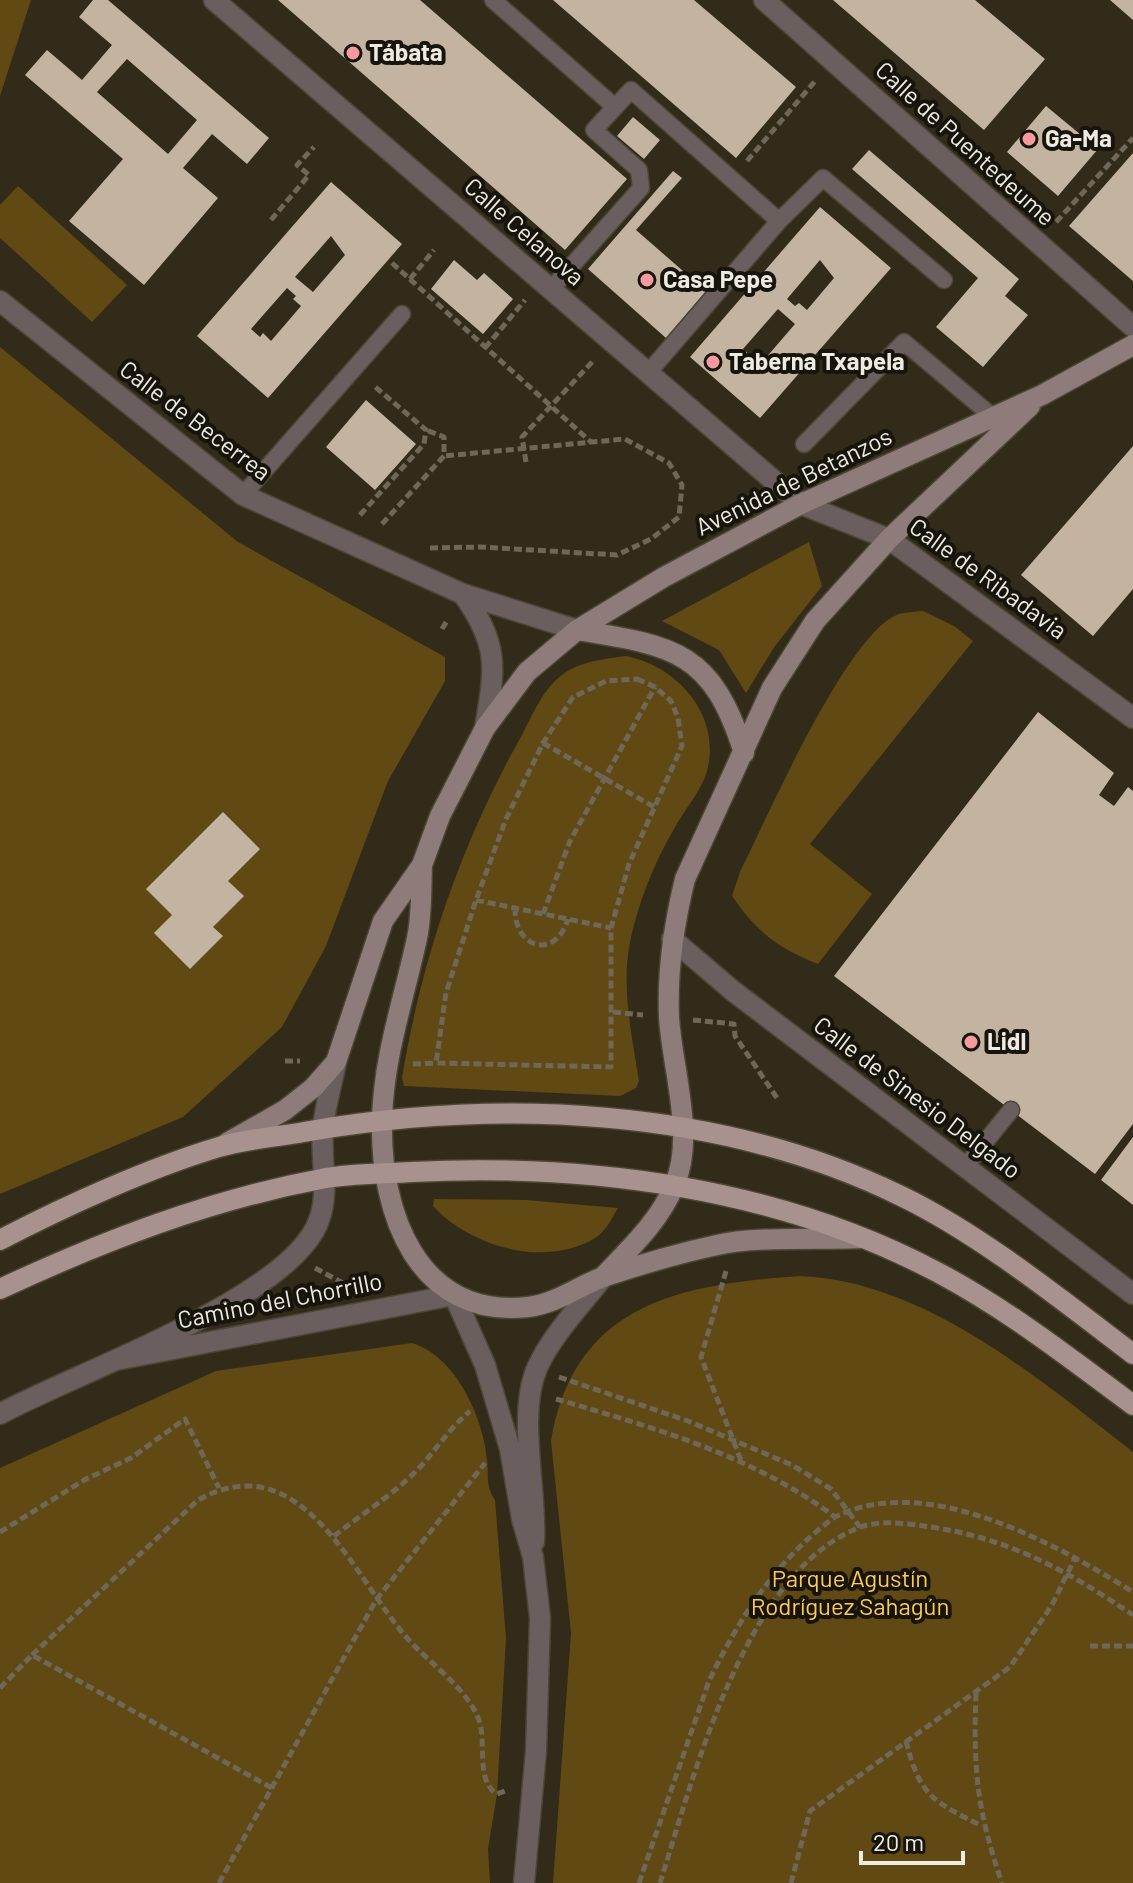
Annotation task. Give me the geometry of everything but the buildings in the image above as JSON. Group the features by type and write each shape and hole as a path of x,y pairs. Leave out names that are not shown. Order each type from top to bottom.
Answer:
{"main road":[{"path":"0,1240 55,1212 220,1147 382,1119 528,1114 684,1129 763,1145 901,1196 947,1222 1133,1354"},
{"path":"0,1289 118,1235 253,1195 324,1178 496,1171 675,1185 802,1216 862,1238 938,1273 991,1305 1133,1405"}],"street":[{"name":"Calle Celanova","path":"214,0 801,504"},
{"name":"Calle de Puentedeume","path":"764,0 1133,327"},
{"name":"Calle de Becerrea","path":"0,301 243,495 463,594 577,630"},
{"name":"Avenida de Betanzos","path":"422,865 440,816 485,728 527,672 577,630 664,577 801,504 1042,395 1133,345"},
{"name":"Avenida de Betanzos","path":"675,1185 684,1129 669,1018 672,939 685,879 772,688 815,621 889,539 1042,395"},
{"name":"Calle de Ribadavia","path":"801,504 889,539 1133,718"},
{"path":"463,594 481,619 495,670 485,728"},
{"path":"577,630 653,643 683,657 704,674 730,710 744,753"},
{"path":"220,1147 285,1110 313,1088 336,1062 383,921 422,865"},
{"path":"422,865 418,936 395,1020 382,1119 383,1174 388,1203 411,1250 427,1271 454,1295 485,1365 510,1449 522,1519 533,1557 540,1618 536,1751 524,1883"},
{"name":"Calle de Sinesio Delgado","path":"672,939 733,991 1133,1294"},
{"name":"Camino del Chorrillo","path":"0,1414 59,1382 116,1360 252,1288 295,1257 319,1222 324,1178 323,1129 336,1062"},
{"path":"533,1557 536,1509 530,1436 531,1396 537,1368 603,1277 651,1225 675,1185"},
{"path":"454,1295 490,1305 527,1307 564,1299 603,1277 720,1244 862,1238"},
{"name":"Camino del Chorrillo","path":"116,1360 454,1295"}],"lane":[{"path":"493,0 615,107"},
{"path":"551,289 641,188 639,170 594,130 631,90 779,221"},
{"path":"648,373 779,221 823,178 944,280"},
{"path":"243,495 402,314"},
{"path":"804,444 904,342 993,417"},
{"path":"965,1167 1011,1110"}],"path":[{"path":"731,179 832,61"},
{"path":"1055,223 1133,138"},
{"path":"271,220 309,175 297,165 314,147"},
{"path":"410,279 434,250"},
{"path":"392,263 592,443"},
{"path":"485,348 525,300"},
{"path":"526,462 522,437 594,360"},
{"path":"354,368 426,430 444,437 444,456 382,524"},
{"path":"360,515 424,444 426,430"},
{"path":"425,548 481,547 617,555 651,539 679,517 682,485 669,463 625,439 524,451 444,456"},
{"path":"637,679 655,687 671,701 678,718 682,746 629,864 611,928 611,1067 436,1063 446,993 476,900 506,819 543,743 573,697 606,681 637,679"},
{"path":"543,914 570,841 603,776 655,687"},
{"path":"543,743 654,807"},
{"path":"476,900 611,928"},
{"path":"515,908 514,923 523,936 536,945 551,944 563,935 568,919"},
{"path":"734,1024 735,1036 777,1098"},
{"path":"295,1257 352,1287 363,1311"},
{"path":"726,1271 701,1357 742,1464"},
{"path":"558,1377 733,1440 809,1474 831,1489 860,1527"},
{"path":"552,1397 634,1422 742,1464 788,1485 835,1517"},
{"path":"334,1536 397,1490 422,1465 449,1429 477,1405"},
{"path":"0,1532 86,1479 131,1458 185,1419 219,1488"},
{"path":"219,1883 376,1600 476,1470 494,1456"},
{"path":"0,1688 198,1500 219,1488 243,1485 272,1491 298,1504 334,1536 376,1600 408,1639 464,1697 479,1720 484,1777 491,1791 497,1794 505,1791"},
{"path":"639,1883 709,1681 724,1650 764,1586 835,1517 849,1510 888,1503 975,1513 1076,1556 1133,1592"},
{"path":"660,1883 720,1704 756,1630 773,1601 802,1569 835,1541 860,1527 891,1523 981,1535 1068,1572 1133,1615"},
{"path":"791,1883 810,1811 1010,1667 1052,1605 1076,1556"},
{"path":"1090,1646 1133,1646"},
{"path":"32,1655 272,1788"},
{"path":"976,1692 973,1756 982,1826 1002,1883"},
{"path":"906,1741 915,1777 934,1800 982,1826"}],"green space":[{"path":"0,0 31,0 0,96"},
{"path":"18,186 127,285 92,322 0,238 0,205"},
{"path":"0,347 238,542 445,657 445,681 388,781 326,946 282,1027 183,1117 0,1194"},
{"path":"809,542 822,586 775,646 746,693 719,650 662,621"},
{"path":"923,611 954,626 973,641 810,844 872,894 818,964 769,938 732,896 740,872 788,772 833,689 856,654 879,628 899,614"},
{"path":"626,656 662,670 691,696 708,731 710,750 701,786 653,869 630,942 627,994 639,1081 636,1088 620,1096 404,1086 402,1078 410,1033 433,944 463,858 500,775 539,702 555,681 569,670 584,664"},
{"path":"434,1199 526,1200 618,1208 603,1231 590,1241 570,1249 527,1252 506,1248 466,1232 433,1206"},
{"name":"Parque Agustín Rodríguez Sahagún","path":"800,1276 846,1282 892,1295 936,1315 1019,1366 1133,1452 1133,1883 553,1883 571,1633 551,1441 563,1395 583,1358 609,1330 640,1310 675,1295 714,1286"},
{"path":"412,1343 427,1350 454,1374 473,1407 480,1425 489,1485 495,1500 506,1638 497,1794 488,1849 490,1883 0,1883 0,1468 216,1371"}],"place":[{"name":"Tábata","path":"353,53"},
{"name":"Ga-Ma","path":"1029,139"},
{"name":"Casa Pepe","path":"647,280"},
{"name":"Taberna Txapela","path":"713,362"},
{"name":"Lidl","path":"971,1042"}]}
